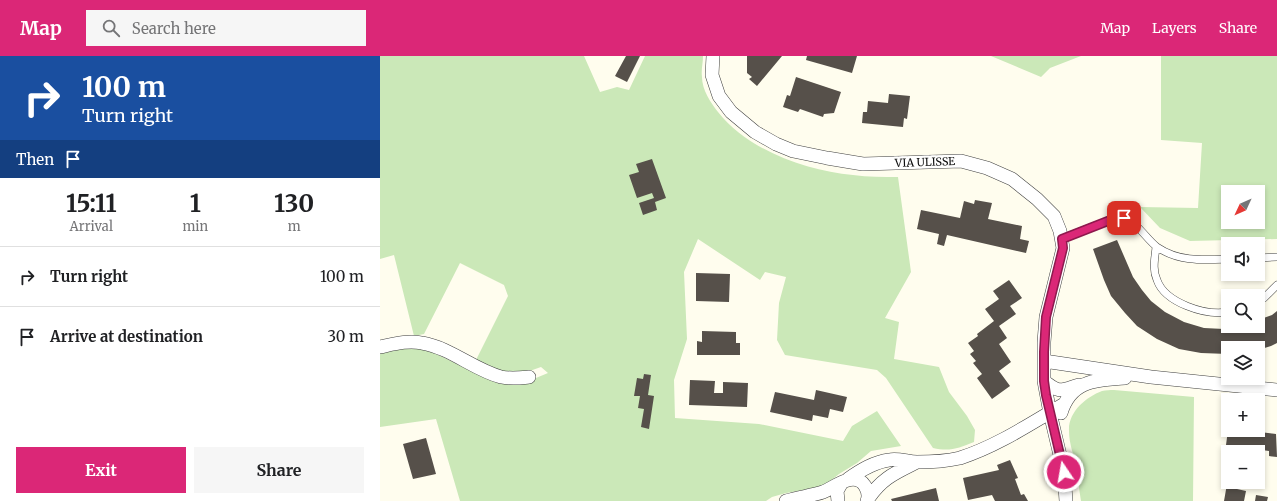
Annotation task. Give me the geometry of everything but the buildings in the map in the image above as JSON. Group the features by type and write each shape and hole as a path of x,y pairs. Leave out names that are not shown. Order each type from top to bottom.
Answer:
{"street":[{"name":"VIA ULISSE","path":"713,56 712,75 719,96 732,112 755,132 776,144 793,151 863,164 960,161 988,168 1012,179 1037,199 1054,216 1060,231 1063,248 1046,317 1044,381 1064,472 1066,501"},
{"path":"380,347 406,342 422,343 435,346 475,366 501,376 515,378 529,377"},
{"path":"1044,361 1151,377 1277,390"},
{"path":"1044,381 1057,390 1063,390 1098,380 1151,377"},
{"path":"1056,439 1064,404 1070,395 1088,382"},
{"path":"792,500 824,492 861,470 876,463 891,459 917,462 959,458 989,447 1064,404"},
{"path":"868,500 875,488 885,480 917,462"},
{"path":"838,501 837,491 844,481 856,479 864,484 868,491 868,500"},
{"path":"792,500 814,501"}],"lane":[{"path":"1062,239 1113,219 1124,218 1133,224 1156,247 1172,255 1193,260 1221,259"},
{"path":"1156,247 1154,269 1157,281 1168,295 1185,306 1206,312 1221,314"},
{"path":"1265,258 1277,257"},
{"path":"1265,297 1277,285"}],"green space":[{"path":"380,56 584,56 600,92 617,87 629,90 645,56 703,56 702,82 710,100 718,112 730,125 762,148 779,156 816,169 859,176 898,177 911,272 885,318 899,322 894,359 939,367 949,392 967,416 975,430 974,442 954,449 944,450 933,448 886,378 877,370 785,355 777,340 779,303 786,277 765,272 760,280 698,239 684,272 687,339 674,380 675,418 759,424 843,441 852,426 877,411 901,446 871,451 857,463 828,483 815,488 772,497 766,501 460,501 436,419 380,427 380,352 409,345 432,352 497,383 519,385 548,373 541,367 521,374 502,373 475,362 508,296 504,285 460,263 424,334 414,336 394,255 380,259"},
{"path":"991,56 1081,56 1050,68 1041,77"},
{"path":"1161,56 1277,56 1277,239 1265,239 1265,237 1221,237 1221,240 1190,241 1160,228 1140,207 1198,208 1202,143 1161,140"},
{"path":"1114,390 1194,397 1193,501 1081,501 1070,440 1069,424 1071,418 1084,401 1102,391"}],"route":[{"path":"1064,472 1044,381 1044,342 1046,317 1063,248 1062,239 1113,219 1124,218"}]}
